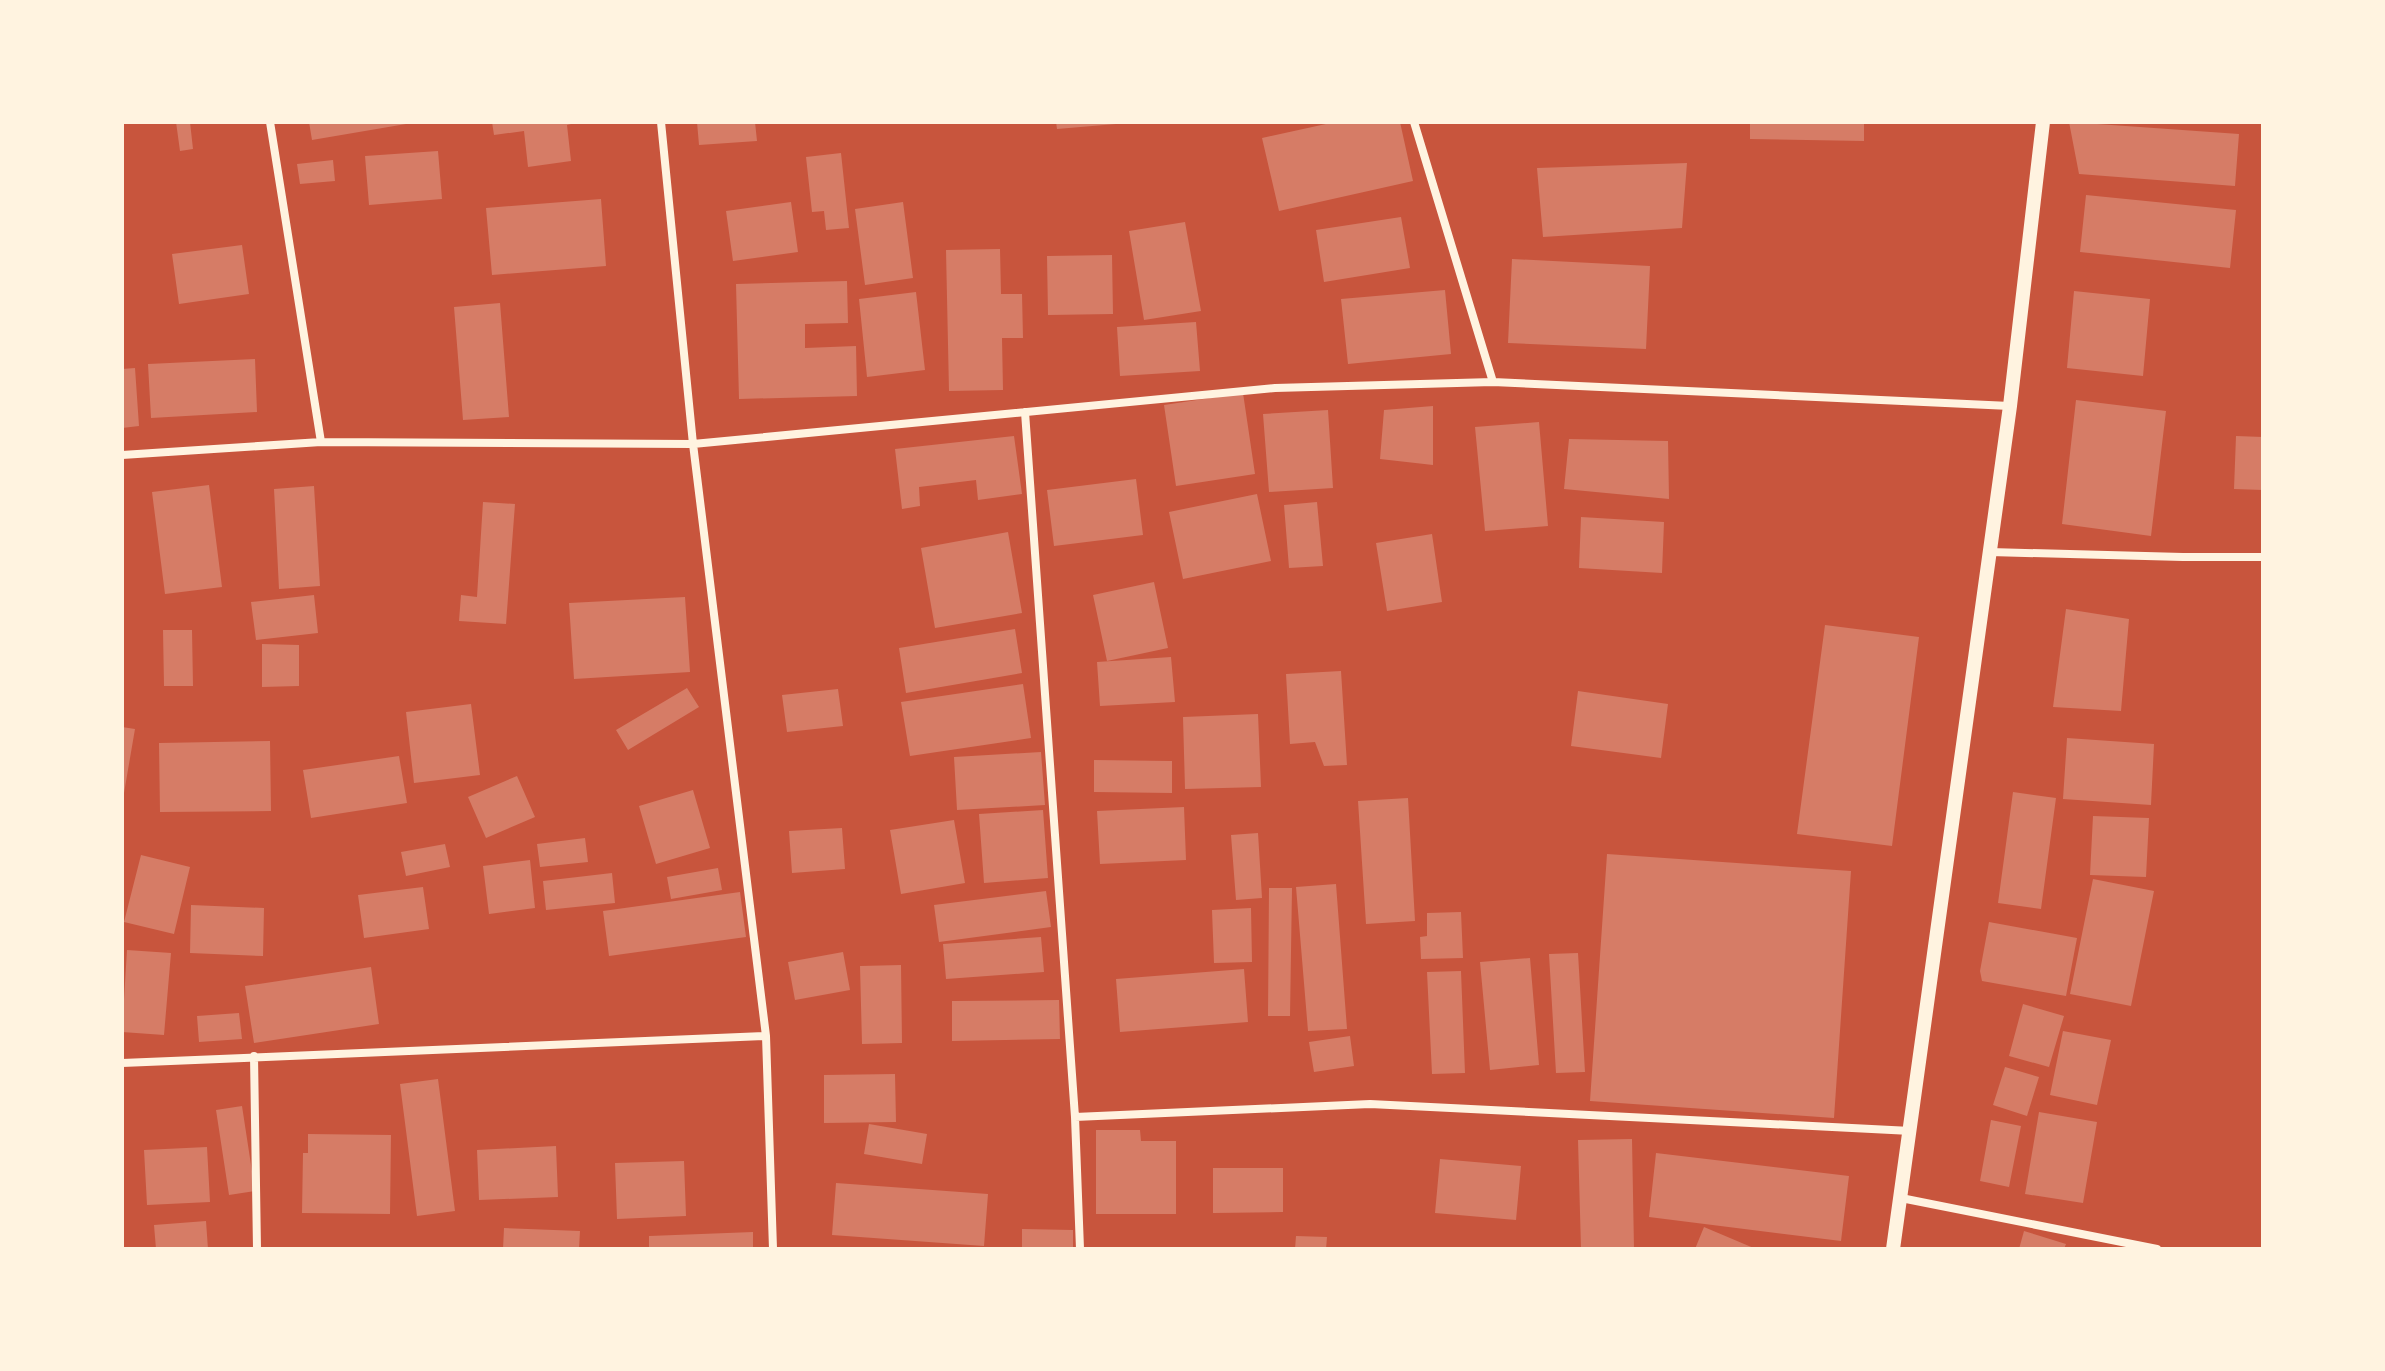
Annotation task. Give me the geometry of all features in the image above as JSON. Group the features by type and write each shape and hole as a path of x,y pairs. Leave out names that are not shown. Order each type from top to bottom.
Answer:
{"street":[{"path":"270,122 321,442"},
{"path":"661,122 693,444 766,1036 773,1249"},
{"path":"1414,122 1493,382"},
{"path":"1893,1249 2010,406 2043,122"},
{"path":"122,455 321,442 693,444 1275,388 1493,382 2010,406"},
{"path":"1025,412 1075,1117 1080,1249"},
{"path":"1990,552 2263,557"},
{"path":"122,1063 766,1036"},
{"path":"254,1056 257,1249"},
{"path":"1075,1117 1370,1104 1911,1131"},
{"path":"1901,1198 2157,1249"}],"building":[{"path":"176,122 190,122 193,149 180,151"},
{"path":"309,122 405,122 406,124 312,140"},
{"path":"492,122 579,122 567,125 571,161 528,167 524,131 494,135"},
{"path":"697,122 755,122 757,141 699,145"},
{"path":"1056,122 1115,122 1116,124 1057,129"},
{"path":"1335,122 1400,122 1413,181 1279,211 1262,138"},
{"path":"1750,122 1864,122 1864,141 1750,139"},
{"path":"2069,122 2239,134 2235,186 2079,174"},
{"path":"438,151 442,199 369,205 365,156"},
{"path":"841,153 849,228 826,230 824,211 812,212 806,157"},
{"path":"333,160 335,181 300,184 297,164"},
{"path":"1687,163 1682,228 1543,237 1537,168"},
{"path":"2086,195 2236,210 2230,268 2080,252"},
{"path":"601,199 606,266 492,275 486,208"},
{"path":"791,202 798,252 733,261 726,211"},
{"path":"903,202 913,278 865,285 855,209"},
{"path":"1401,217 1410,268 1324,282 1316,230"},
{"path":"1185,222 1201,311 1144,320 1129,231"},
{"path":"242,245 249,294 179,304 172,254"},
{"path":"1000,249 1001,294 1022,294 1023,338 1002,338 1003,390 949,391 946,250"},
{"path":"1112,255 1113,314 1048,315 1047,256"},
{"path":"1512,259 1650,266 1646,349 1508,343"},
{"path":"847,281 848,323 805,324 805,348 856,346 857,396 739,399 736,284"},
{"path":"1445,290 1451,354 1348,364 1341,299"},
{"path":"2074,291 2150,299 2143,376 2067,368"},
{"path":"916,292 925,370 867,377 859,299"},
{"path":"500,303 509,417 463,420 454,307"},
{"path":"1196,322 1200,371 1120,376 1117,327"},
{"path":"255,359 257,412 151,418 148,364"},
{"path":"135,368 139,426 122,428 122,369"},
{"path":"1243,393 1255,474 1176,486 1164,405"},
{"path":"2076,400 2166,411 2151,536 2062,524"},
{"path":"1433,406 1433,465 1380,459 1384,410"},
{"path":"1328,410 1333,488 1269,492 1263,414"},
{"path":"1539,422 1548,526 1485,531 1475,427"},
{"path":"1014,436 1022,494 978,500 976,480 919,487 920,506 902,509 895,449"},
{"path":"2236,436 2263,437 2263,490 2234,489"},
{"path":"1569,439 1668,441 1669,499 1564,489"},
{"path":"1136,479 1143,535 1054,546 1047,490"},
{"path":"209,485 222,587 165,594 152,492"},
{"path":"314,486 320,586 279,589 274,489"},
{"path":"1257,494 1271,561 1183,579 1169,512"},
{"path":"483,502 515,504 506,624 459,621 461,595 477,597"},
{"path":"1317,502 1323,566 1289,568 1284,505"},
{"path":"1581,517 1664,522 1662,573 1579,568"},
{"path":"1008,532 1022,613 935,628 921,548"},
{"path":"1432,534 1442,602 1387,611 1376,543"},
{"path":"1154,582 1168,648 1107,661 1093,595"},
{"path":"314,595 318,633 256,640 251,602"},
{"path":"685,597 690,672 574,679 569,603"},
{"path":"2066,609 2129,619 2121,711 2053,707"},
{"path":"1825,625 1919,637 1892,846 1797,834"},
{"path":"1015,629 1022,673 906,693 899,648"},
{"path":"163,630 192,630 193,686 164,686"},
{"path":"262,644 299,645 299,686 262,687"},
{"path":"1171,657 1175,702 1100,706 1097,662"},
{"path":"1341,671 1347,765 1324,766 1315,742 1290,744 1286,674"},
{"path":"1023,684 1031,738 910,756 901,702"},
{"path":"687,688 699,707 628,750 616,730"},
{"path":"838,689 843,726 787,732 782,695"},
{"path":"1578,691 1668,704 1661,758 1571,746"},
{"path":"471,704 480,775 414,783 406,712"},
{"path":"1258,714 1261,787 1185,789 1183,717"},
{"path":"122,727 135,729 124,793 122,793"},
{"path":"2067,738 2154,744 2151,805 2063,799"},
{"path":"270,741 271,811 160,812 159,743"},
{"path":"1041,752 1045,805 957,810 954,757"},
{"path":"399,756 407,803 311,818 303,770"},
{"path":"1094,760 1172,761 1172,793 1094,792"},
{"path":"517,776 535,817 486,838 468,797"},
{"path":"693,790 710,848 656,864 639,806"},
{"path":"2013,792 2056,798 2041,909 1998,903"},
{"path":"1408,798 1415,921 1366,924 1358,801"},
{"path":"1184,807 1186,860 1100,864 1097,811"},
{"path":"1043,810 1048,878 984,883 979,814"},
{"path":"2093,816 2149,818 2146,877 2090,875"},
{"path":"954,820 965,883 901,894 890,830"},
{"path":"842,828 845,869 792,873 789,831"},
{"path":"1258,833 1262,898 1236,900 1231,835"},
{"path":"585,838 588,862 540,867 537,844"},
{"path":"445,844 450,867 406,876 401,852"},
{"path":"1607,854 1851,871 1834,1118 1590,1101"},
{"path":"141,855 190,867 174,934 124,922"},
{"path":"530,860 535,908 489,914 483,866"},
{"path":"718,868 722,890 671,899 667,877"},
{"path":"612,873 615,903 546,910 543,881"},
{"path":"2093,879 2154,891 2131,1006 2070,994"},
{"path":"1336,884 1347,1029 1308,1031 1296,887"},
{"path":"423,887 429,929 364,938 358,895"},
{"path":"1269,888 1292,888 1290,1016 1268,1016"},
{"path":"1046,891 1051,927 939,942 934,905"},
{"path":"740,892 746,937 609,956 603,911"},
{"path":"191,905 264,908 263,956 190,953"},
{"path":"1251,908 1252,962 1214,963 1212,910"},
{"path":"1461,912 1463,958 1421,959 1420,937 1427,936 1427,913"},
{"path":"1989,922 2077,938 2066,996 1982,981 1980,971"},
{"path":"1041,937 1044,972 946,979 943,944"},
{"path":"127,950 171,953 164,1035 122,1032"},
{"path":"843,952 850,990 795,1000 788,962"},
{"path":"1578,953 1585,1072 1556,1073 1549,954"},
{"path":"1530,958 1539,1065 1490,1070 1480,962"},
{"path":"901,965 902,1043 862,1044 860,966"},
{"path":"371,967 379,1024 254,1043 245,986"},
{"path":"1244,969 1248,1022 1120,1032 1116,979"},
{"path":"1461,971 1465,1073 1432,1074 1427,972"},
{"path":"1059,1000 1060,1039 952,1041 952,1001"},
{"path":"2023,1004 2064,1016 2049,1067 2009,1056"},
{"path":"239,1013 242,1039 199,1042 197,1016"},
{"path":"2063,1031 2111,1040 2097,1105 2050,1095"},
{"path":"1350,1036 1354,1066 1314,1072 1309,1042"},
{"path":"2005,1067 2039,1077 2027,1116 1993,1105"},
{"path":"895,1074 896,1122 824,1123 824,1075"},
{"path":"438,1079 455,1211 417,1216 400,1084"},
{"path":"242,1106 255,1191 229,1195 216,1110"},
{"path":"2039,1112 2097,1122 2083,1203 2025,1194"},
{"path":"1991,1120 2021,1126 2009,1187 1980,1181"},
{"path":"869,1124 927,1134 922,1164 864,1154"},
{"path":"1096,1130 1140,1130 1141,1141 1176,1141 1176,1214 1096,1214"},
{"path":"308,1134 391,1135 390,1214 302,1213 303,1153 308,1153"},
{"path":"1632,1139 1634,1249 1581,1249 1578,1140"},
{"path":"556,1146 558,1197 479,1200 477,1150"},
{"path":"207,1147 210,1202 147,1205 144,1150"},
{"path":"1656,1153 1849,1176 1841,1241 1649,1217"},
{"path":"1440,1159 1521,1166 1516,1220 1435,1213"},
{"path":"684,1161 686,1216 617,1219 615,1163"},
{"path":"1213,1168 1283,1168 1283,1212 1213,1213"},
{"path":"836,1183 988,1194 984,1246 832,1235"},
{"path":"206,1221 208,1249 156,1249 154,1225"},
{"path":"1704,1227 1756,1249 1695,1249"},
{"path":"504,1228 580,1231 579,1249 503,1249"},
{"path":"1022,1229 1073,1230 1073,1249 1022,1249"},
{"path":"2024,1231 2066,1244 2064,1249 2019,1249"},
{"path":"753,1232 753,1249 649,1249 649,1236"},
{"path":"1296,1236 1327,1237 1326,1249 1295,1249"}]}
